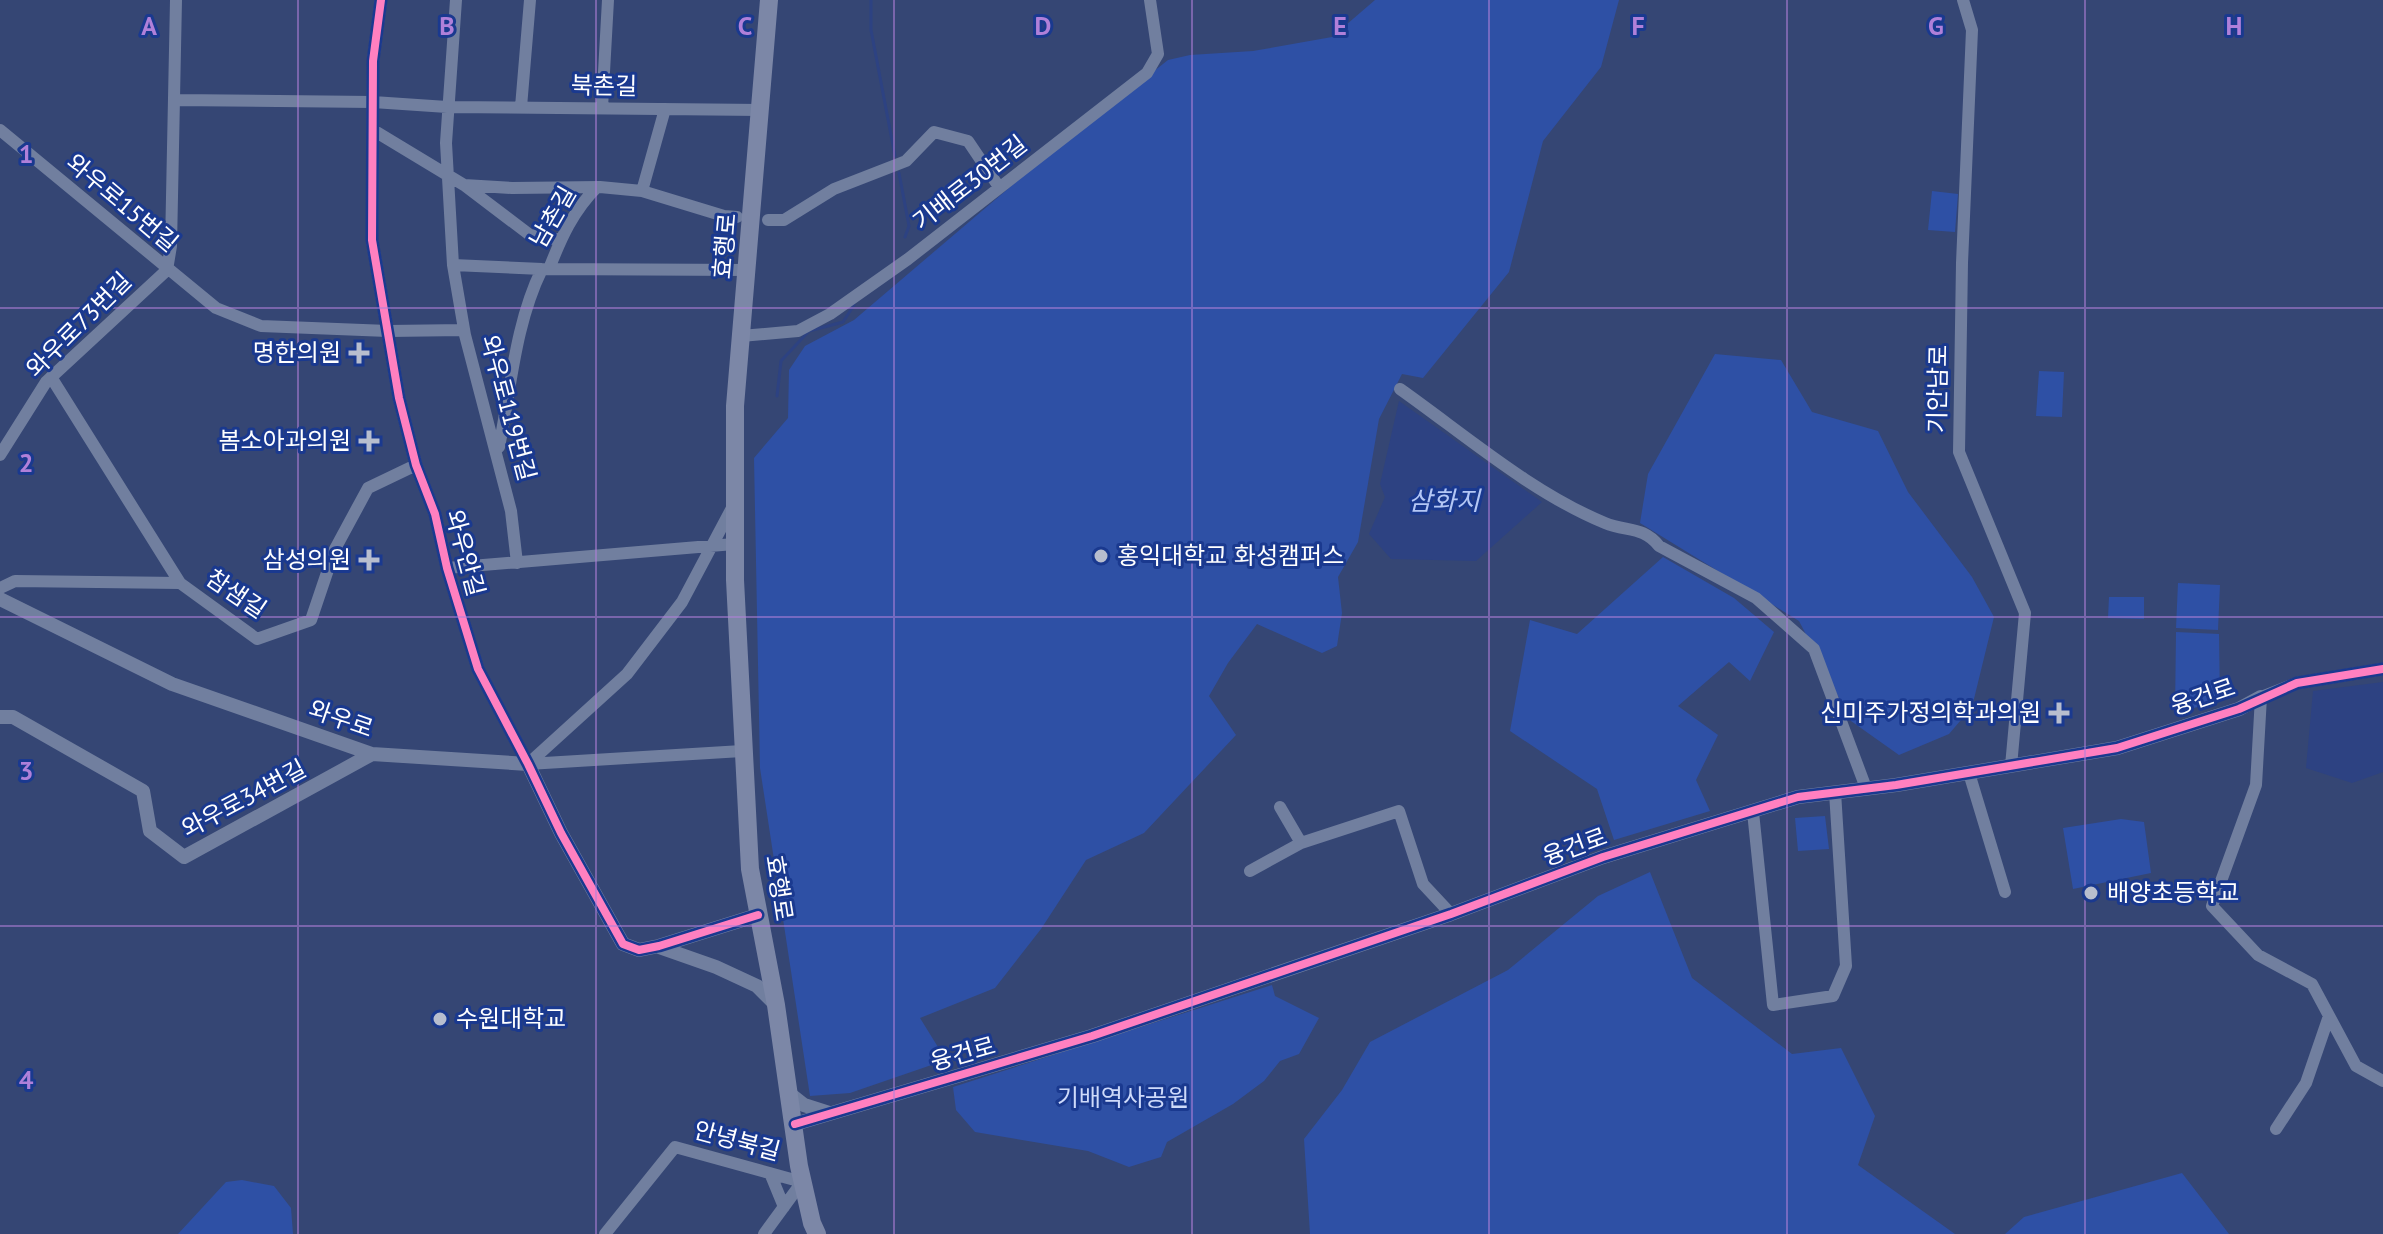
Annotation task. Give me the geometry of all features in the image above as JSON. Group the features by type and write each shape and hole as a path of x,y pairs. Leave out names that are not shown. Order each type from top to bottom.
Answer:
{"main road":[{"name":"효행로","path":"769,0 735,406 734,544 742,751 750,869 776,1005 802,1182 817,1234"}],"street":[{"path":"167,270 171,246 176,0"},
{"name":"와우안길","path":"381,0 373,61 372,240 399,398 416,465 435,514 447,568 478,669 561,833 623,944 639,950 659,946 758,915"},
{"name":"와우로119번길","path":"456,0 447,107 447,174 453,265 464,330 511,511 517,563"},
{"path":"521,107 530,0"},
{"path":"602,108 608,0"},
{"name":"기배로30번길","path":"741,336 798,331 830,314 908,259 1147,73 1158,54 1150,0"},
{"name":"기안남로","path":"1963,0 1972,30 1962,263 1959,452 2025,613 2011,766"},
{"name":"북촌길","path":"174,100 761,110"},
{"path":"642,191 665,109"},
{"name":"와우로15번길","path":"0,130 216,308 261,326 388,331 464,330"},
{"path":"373,130 464,185 530,235 560,240"},
{"path":"768,220 784,220 834,189 906,161 934,132 968,141 999,187"},
{"path":"464,185 597,187"},
{"name":"남촌길","path":"498,453 522,322 531,291 581,203 597,187 642,191 724,216 737,217"},
{"path":"453,265 546,269 747,270"},
{"name":"와우로73번길","path":"0,455 51,377 167,270"},
{"name":"참샘길","path":"51,377 180,583 257,639 311,620 335,549 368,488 416,465"},
{"path":"1400,389 1546,492 1607,524 1649,534 1659,546 1756,598 1814,649 1866,788"},
{"path":"528,764 627,674 682,602 735,501"},
{"path":"447,568 734,544"},
{"path":"0,588 15,581 180,583"},
{"name":"와우로","path":"0,599 172,684 372,754 528,764 742,751"},
{"name":"융건로","path":"795,1124 1092,1036 1451,914 1603,857 1798,797 1969,773 2138,742 2239,709 2297,683 2383,669"},
{"path":"2261,697 2256,785 2212,906 2258,955 2312,984 2356,1066 2383,1081"},
{"name":"와우로34번길","path":"0,717 13,717 143,791 150,831 184,857 372,754"},
{"path":"1969,773 2005,892"},
{"path":"1753,812 1773,1005 1833,996 1846,966 1835,792"},
{"path":"1280,807 1301,843"},
{"path":"1250,871 1301,843 1399,811 1423,884 1451,914"},
{"path":"659,946 757,986 776,1005"},
{"path":"2276,1129 2306,1083 2329,1016"},
{"path":"790,1094 809,1108 830,1114"},
{"name":"안녕북길","path":"605,1234 675,1147 802,1182"},
{"path":"770,1173 784,1207"},
{"path":"764,1234 802,1182"}],"green space":[{"path":"1375,0 1619,0 1601,67 1543,141 1509,272 1423,378 1402,374 1379,419 1358,542 1338,577 1342,613 1337,646 1322,653 1257,624 1228,663 1209,696 1236,735 1144,833 1086,860 1041,929 995,988 920,1018 946,1060 850,1093 810,1096 760,768 754,458 788,418 789,370 805,346 854,320 1037,164 1168,60 1190,55 1253,51 1332,37"},
{"path":"1932,191 1958,194 1955,232 1928,230"},
{"path":"1715,354 1781,360 1812,412 1878,431 1908,492 1972,577 1994,617 1972,707 1949,734 1899,755 1851,721 1799,621 1640,523 1648,474"},
{"path":"2039,371 2064,372 2062,417 2036,416"},
{"path":"1663,557 1734,598 1774,632 1750,681 1729,662 1678,706 1718,735 1696,780 1710,811 1614,840 1597,789 1510,731 1530,620 1577,634"},
{"path":"2178,583 2220,585 2218,630 2176,628"},
{"path":"2109,597 2144,597 2144,619 2108,618"},
{"path":"2176,632 2219,634 2220,701 2175,713"},
{"path":"1825,816 1829,849 1798,851 1795,818"},
{"path":"2121,819 2144,822 2151,873 2073,889 2063,828"},
{"path":"1650,872 1692,978 1792,1054 1841,1048 1875,1116 1858,1165 1955,1234 1310,1234 1304,1139 1342,1090 1370,1042 1508,970 1598,896"},
{"name":"기배역사공원","path":"1272,985 1275,996 1319,1018 1299,1054 1280,1061 1264,1081 1233,1104 1167,1142 1161,1157 1129,1167 1088,1151 975,1132 956,1110 953,1087"},
{"path":"2182,1173 2229,1234 2005,1234 2024,1217"},
{"path":"242,1180 274,1186 291,1208 293,1234 178,1234 226,1182"}],"water":[{"name":"삼화지","path":"1399,401 1542,502 1476,561 1391,559 1369,534 1385,497 1380,484"},
{"path":"2383,682 2383,772 2352,783 2306,768 2313,691"}],"waterway":[{"path":"871,0 871,30 895,156"},
{"path":"899,173 909,226 905,237"},
{"path":"777,396 781,361 809,331 843,322 854,305"}],"cycle path":[{"path":"381,0 373,61 372,240 399,398 416,465 435,514 447,568 478,669 561,833 623,944 639,950 659,946 758,915"},
{"path":"795,1124 1092,1036 1451,914 1603,857 1798,797 1896,785 2117,748 2239,709 2297,683 2383,669"}],"place":[{"name":"명한의원","path":"359,353"},
{"name":"봄소아과의원","path":"369,441"},
{"name":"홍익대학교 화성캠퍼스","path":"1101,556"},
{"name":"삼성의원","path":"369,560"},
{"name":"신미주가정의학과의원","path":"2059,713"},
{"name":"배양초등학교","path":"2091,893"},
{"name":"수원대학교","path":"440,1019"}]}
